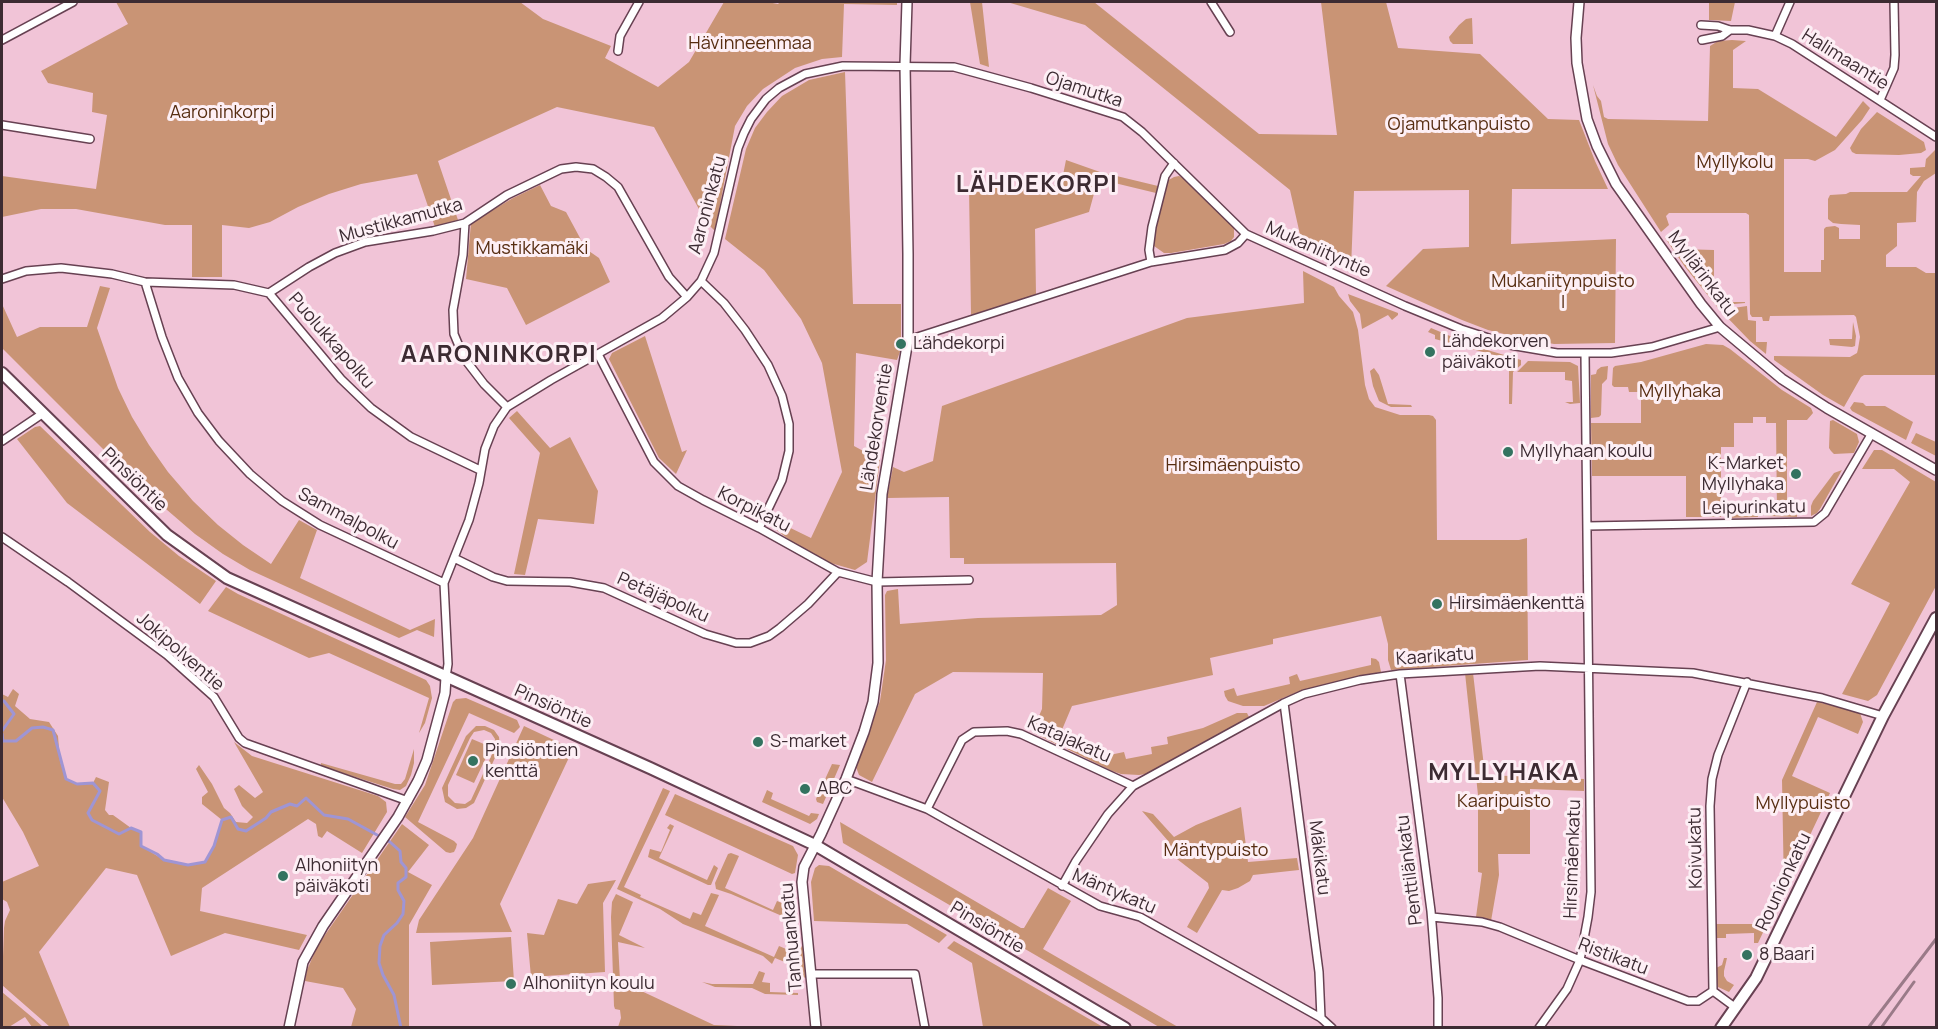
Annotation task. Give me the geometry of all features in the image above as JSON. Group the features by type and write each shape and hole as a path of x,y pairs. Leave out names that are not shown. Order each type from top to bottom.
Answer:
{"main road":[{"name":"Pinsiöntie","path":"2,373 166,535 227,578 650,768 815,845 1125,1028"},
{"name":"Rounionkatu","path":"1721,1028 1761,968 1883,716 1936,618"}],"street":[{"path":"2,40 73,2"},
{"path":"618,51 620,36 639,2"},
{"name":"Lähdekorventie","path":"815,845 846,779 867,724 876,685 877,582 882,494 908,340 909,254 905,65 907,2"},
{"path":"1211,2 1230,32"},
{"name":"Myllärinkatu","path":"1579,2 1576,38 1577,63 1587,119 1596,146 1616,184 1701,304 1719,327 1782,379 1827,408 1936,470"},
{"path":"1775,36 1790,2"},
{"path":"1880,100 1894,68 1896,55 1894,2"},
{"name":"Halimaantie","path":"1701,25 1718,26 1730,30 1748,30 1775,36 1792,44 1936,137"},
{"name":"Halimaantie","path":"1702,40 1722,36 1730,30"},
{"name":"Ojamutka","path":"905,65 965,69 1123,117 1142,132 1246,234"},
{"name":"Aaroninkatu","path":"446,677 448,664 444,583 469,520 485,449 494,426 507,407 662,318 687,297 701,281 714,253 741,140 751,119 766,99 791,81 824,69 843,66 905,65"},
{"path":"2,125 90,139"},
{"path":"1150,262 1149,238 1165,176 1174,163"},
{"name":"Mustikkamutka","path":"269,293 309,267 345,250 365,242 434,231 465,223 507,195 561,169 576,167 593,169 618,187 669,277 687,297"},
{"path":"465,223 464,255 453,310 454,334 464,358 484,384 507,407"},
{"name":"Mukaniityntie","path":"908,340 1150,262 1225,250 1238,243 1246,234 1405,306 1480,335 1525,348 1557,353 1611,353 1652,347 1719,327"},
{"name":"Puolukkapolku","path":"2,279 26,271 61,268 112,274 145,282 234,285 269,293 331,368 371,408 411,437 480,471"},
{"path":"701,281 724,303 745,330 768,365 783,398 789,424 789,451 782,480 759,528"},
{"name":"Sammalpolku","path":"145,282 162,337 178,378 198,413 219,441 250,474 282,501 320,525 444,583"},
{"name":"Korpikatu","path":"598,354 654,461 664,473 686,491 838,572 877,582 969,580"},
{"name":"Hirsimäenkatu","path":"1539,1028 1567,989 1580,960 1591,892 1586,354"},
{"path":"2,441 42,414"},
{"name":"Leipurinkatu","path":"1587,526 1814,522 1826,513 1872,434"},
{"name":"Jokipolventie","path":"2,537 167,655 214,697 238,738 245,743 408,801"},
{"name":"Petäjäpolku","path":"454,558 493,577 507,581 579,583 604,588 705,634 736,643 750,643 769,636 808,604 838,572"},
{"name":"Kaarikatu","path":"1062,886 1103,822 1133,786 1284,702 1328,687 1400,674 1512,666 1589,667 1693,673 1747,682 1822,698 1883,716"},
{"name":"Penttilänkatu","path":"1400,674 1432,917 1438,1028"},
{"path":"289,1028 303,962 323,926 408,801 418,781 445,693 446,677"},
{"name":"Koivukatu","path":"1713,991 1710,849 1712,779 1718,755 1747,682"},
{"name":"Mäkikatu","path":"1284,702 1319,972 1321,1018"},
{"name":"Katajakatu","path":"927,809 962,740 974,732 1007,731 1021,734 1133,786"},
{"name":"Mäntykatu","path":"846,779 927,809 1100,906 1140,917 1321,1018 1332,1028"},
{"name":"Tanhuankatu","path":"815,845 804,867 802,882 816,1028"},
{"name":"Ristikatu","path":"1432,917 1500,927 1688,1001 1698,1000 1713,991"},
{"path":"812,974 915,974 925,1028"},
{"path":"1713,991 1736,1008"}],"green space":[{"name":"Aaroninkorpi","path":"116,2 520,2 543,19 611,46 605,58 658,87 689,62 724,2 778,4 780,2 897,2 897,5 844,4 842,57 822,59 795,68 763,89 747,106 735,126 715,231 706,222 654,127 557,107 438,161 458,220 435,227 417,174 361,184 329,194 270,222 249,228 222,225 222,277 192,277 192,225 165,225 76,209 41,209 2,217 2,176 96,189 107,115 92,112 93,93 48,83 41,71 128,24"},
{"path":"970,2 982,2 989,67 980,64"},
{"name":"Ojamutkanpuisto","path":"1007,2 1094,2 1259,134 1337,135 1321,2 1386,2 1398,48 1480,54 1548,119 1579,120 1608,189 1512,189 1511,244 1616,239 1615,343 1554,344 1516,337 1462,320 1386,286 1423,249 1469,247 1469,190 1354,191 1351,269 1303,248 1290,190 1085,25"},
{"path":"1709,2 1735,2 1731,21 1709,20"},
{"path":"1472,18 1473,44 1453,44 1449,37 1466,19"},
{"name":"Myllykolu","path":"1718,41 1746,41 1733,50 1733,88 1758,89 1836,137 1863,101 1870,108 1835,150 1815,161 1784,159 1784,272 1821,272 1826,227 1839,228 1839,239 1860,239 1860,225 1833,223 1828,219 1830,195 1850,192 1907,192 1921,176 1910,174 1910,168 1925,167 1926,159 1936,151 1936,173 1924,181 1917,192 1916,222 1897,223 1897,246 1886,255 1886,267 1916,267 1926,273 1936,273 1936,375 1864,375 1844,407 1823,395 1774,360 1774,356 1850,357 1857,353 1860,337 1856,317 1854,315 1770,316 1769,321 1763,321 1762,317 1752,317 1750,314 1749,215 1746,213 1669,213 1666,216 1669,225 1661,232 1618,165 1608,144 1593,85 1601,101 1604,117 1608,119 1708,121 1710,46"},
{"path":"845,72 853,304 901,304 901,349 897,360 856,353 854,446 880,460 867,562 855,570 827,562 803,550 769,523 770,518 811,538 842,472 822,363 801,319 764,270 725,239 746,149 755,128 782,96 809,80"},
{"path":"1877,112 1924,142 1926,150 1921,153 1899,155 1852,152 1850,148 1861,129"},
{"path":"1066,160 1100,172 1158,186 1156,193 1098,179 1089,212 1035,229 1036,295 971,315 969,188 1061,185"},
{"path":"1179,176 1185,179 1234,228 1234,237 1231,241 1171,253 1164,253 1154,246 1159,208 1167,181"},
{"name":"Mustikkamäki","path":"540,185 551,206 566,212 586,249 599,258 610,282 526,325 507,288 466,279 471,223"},
{"path":"1680,235 1680,249 1714,250 1714,298 1719,302 1745,303 1724,305 1718,308 1665,238"},
{"name":"Hirsimäenpuisto","path":"1303,271 1334,287 1353,312 1358,330 1365,385 1369,399 1375,407 1400,415 1429,415 1436,420 1437,540 1519,540 1527,538 1528,660 1391,670 1381,616 1273,639 1273,644 1210,658 1213,675 1072,706 1056,744 1032,732 1042,709 1043,673 953,672 915,694 872,782 859,775 856,767 880,701 886,660 885,595 887,591 898,589 900,624 978,618 1101,615 1117,605 1116,563 964,564 964,558 950,558 949,497 887,498 893,467 904,472 933,461 942,406 1187,318 1304,303"},
{"path":"100,286 110,288 97,328 118,388 149,445 193,501 218,525 271,564 299,520 317,530 300,578 410,630 435,619 434,637 417,630 399,638 250,570 223,554 195,534 145,491 2,348 2,304 17,337 40,327 87,327"},
{"path":"1348,294 1398,313 1398,315 1392,320 1388,315 1362,329 1360,314 1350,301"},
{"path":"1747,306 1748,320 1756,321 1756,342 1767,342 1766,354 1720,310"},
{"path":"1853,322 1856,336 1855,346 1830,345 1829,339 1852,339"},
{"path":"1431,328 1474,346 1521,360 1521,365 1513,372 1512,404 1509,404 1509,359 1435,339 1435,335 1428,332"},
{"path":"645,336 682,452 687,450 676,474 659,458 609,359 612,353"},
{"name":"Myllyhaka","path":"1706,344 1723,345 1730,349 1782,390 1811,408 1813,413 1807,420 1787,420 1787,498 1797,509 1797,517 1765,516 1766,513 1777,513 1776,423 1766,423 1766,417 1753,417 1753,423 1734,423 1734,447 1721,447 1721,504 1718,504 1718,509 1721,510 1721,517 1686,517 1686,476 1592,476 1591,423 1641,423 1641,392 1629,392 1628,387 1614,387 1612,385 1613,368"},
{"path":"1528,361 1570,362 1578,366 1580,403 1565,402 1573,402 1572,381 1565,380 1565,372 1517,372"},
{"path":"1608,366 1607,379 1602,384 1601,415 1591,418 1591,375 1596,374 1601,367"},
{"path":"1374,368 1379,375 1388,404 1411,405 1412,407 1391,407 1379,401 1370,371"},
{"path":"1854,402 1863,403 1866,406 1885,406 1913,422 1906,440 1852,411 1850,408"},
{"path":"517,411 550,448 570,437 598,491 594,524 538,519 525,575 514,574 540,453 509,418"},
{"path":"1833,420 1857,434 1859,442 1854,453 1834,454 1829,448 1830,421"},
{"path":"40,426 150,532 179,556 216,581 200,604 67,503 17,439"},
{"path":"1916,433 1936,442 1936,456 1911,443"},
{"path":"1874,450 1882,450 1936,482 1936,586 1877,695 1868,701 1842,694 1890,603 1851,584 1910,482 1894,469 1862,469"},
{"path":"1842,470 1820,509 1811,516 1813,501 1834,473"},
{"path":"1757,507 1758,517 1727,518 1727,508"},
{"path":"226,587 426,680 430,686 432,698 425,723 419,733 429,698 329,653 309,658 208,611"},
{"path":"1371,658 1379,662 1381,672 1302,690 1264,706 1243,706 1228,701 1225,696 1224,691 1234,688 1237,696 1290,684 1289,677 1297,674 1300,681 1371,665"},
{"name":"Kaaripuisto","path":"1465,673 1473,673 1485,775 1584,779 1584,791 1530,789 1530,854 1498,854 1499,875 1491,921 1476,917 1482,873 1478,872 1478,795"},
{"path":"13,689 19,694 15,706 30,719 49,722 58,736 60,761 66,779 77,784 93,783 96,777 109,782 105,810 109,815 113,815 141,832 141,846 164,860 188,865 205,862 214,846 222,820 202,804 202,797 208,792 196,769 199,765 224,808 236,822 247,823 253,817 242,806 234,789 239,785 255,798 263,792 234,742 252,756 378,796 386,802 387,812 362,853 327,831 322,838 318,836 316,824 308,819 202,888 200,911 307,935 299,950 225,933 171,956 137,875 106,868 39,952 70,1027 50,1027 2,985 4,928 10,910 7,902 2,899 2,882 39,866 23,832 2,797 2,694 8,697"},
{"path":"466,698 517,720 520,727 514,733 469,713 418,822 454,841 457,844 456,848 450,853 405,817 425,785 453,702 456,699"},
{"name":"Myllypuisto","path":"1817,702 1856,711 1860,713 1863,722 1858,734 1818,717 1792,776 1830,793 1784,890 1782,780"},
{"path":"1237,713 1247,713 1249,717 1146,774 1121,774 1067,749 1069,741 1079,739 1081,748 1095,758 1124,752 1126,759 1152,754 1151,747 1168,744 1167,737 1203,728"},
{"path":"476,726 485,726 494,730 499,737 500,747 474,803 466,808 457,809 445,802 442,788 466,736","holes":["484,730 491,733 495,739 494,750 471,800 465,804 455,803 448,796 448,785 470,738 474,732"]},
{"path":"524,726 573,749 500,904 512,932 416,933 419,920 473,838"},
{"name":"Pinsiöntien kenttä","path":"472,739 491,747 474,783 456,775"},
{"path":"414,749 411,775 406,786 400,790 321,766 321,763 401,784 405,779"},
{"path":"832,764 840,765 823,804 817,802 816,799"},
{"path":"663,788 670,791 624,887 641,895 640,897 690,919 693,912 701,915 711,893 719,895 705,926 774,957 779,946 798,954 802,946 805,946 809,979 800,976 802,969 775,958 772,964 763,956 683,924 660,909 617,889"},
{"path":"767,790 773,793 771,799 809,816 811,813 819,814 817,819 810,824 762,802"},
{"path":"675,794 793,846 798,855 795,873 792,874 665,815"},
{"name":"Mäntypuisto","path":"1241,807 1248,862 1297,858 1299,870 1253,875 1250,881 1238,888 1229,891 1222,890 1197,933 1187,927 1209,888 1208,883 1164,849 1169,842 1142,811 1153,814 1174,837 1196,825"},
{"path":"840,822 1021,928 1024,928 1048,888 1071,901 1043,949 1178,1027 1159,1027 843,843"},
{"path":"402,824 429,845 408,872 432,885 409,925 409,1027 351,1027 356,1009 343,988 305,981 307,970 318,945"},
{"path":"670,824 674,826 659,858 707,880 714,865 718,868 711,885 648,857 650,849 661,852 670,830 667,828"},
{"path":"728,854 739,856 725,888 773,910 777,901 794,908 789,919 716,889 715,883"},
{"path":"819,865 829,866 947,935 939,943 907,924 814,921 811,882 815,868"},
{"path":"616,880 603,903 605,972 531,977 527,933 544,935 558,899 577,904 588,884"},
{"path":"616,894 633,902 619,935 645,948 618,942 620,981 714,1025 760,1027 618,1027 621,1018 620,1010 615,1009 614,1006 611,917 612,902"},
{"path":"1715,924 1767,924 1758,943 1754,943 1754,933 1726,934 1726,938 1715,938"},
{"path":"511,937 514,981 432,985 430,942"},
{"path":"954,941 1103,1027 983,1027 972,963 947,948"},
{"path":"1724,958 1727,958 1724,976 1734,985 1729,992 1718,987 1716,977 1716,968 1722,965"},
{"path":"759,971 765,973 762,982 770,983 770,992 798,993 798,995 765,994 752,988 715,987 702,982 753,984"},
{"path":"2,992 43,1027 32,1027 25,1017 9,1027 2,1027"}],"waterway":[{"path":"2,701 14,714 2,731"},
{"path":"2,734 3,741 16,741 32,728 43,727 53,730 66,779 77,784 93,783 100,791 88,813 92,820 119,834 131,828 141,832 141,846 164,860 188,865 205,862 214,846 222,820 231,817 238,829 246,831 271,812 290,804 297,806 306,798 324,815 348,819 390,842 400,851 401,862 406,868 406,877 398,883 398,890 404,901 403,914 384,935 380,946 379,963 394,995 401,1028"}],"railway":[{"path":"1868,1028 1936,939"},
{"path":"1881,1028 1914,982"}],"place":[{"name":"Lähdekorpi","path":"901,344"},
{"name":"Lähdekorven päiväkoti","path":"1430,352"},
{"name":"Myllyhaan koulu","path":"1508,452"},
{"name":"K-Market Myllyhaka","path":"1796,474"},
{"name":"Hirsimäenkenttä","path":"1437,604"},
{"name":"S-market","path":"758,742"},
{"name":"Pinsiöntien kenttä","path":"473,761"},
{"name":"ABC","path":"805,789"},
{"name":"Alhoniityn päiväkoti","path":"283,876"},
{"name":"8 Baari","path":"1747,955"},
{"name":"Alhoniityn koulu","path":"511,984"}],"district":[{"name":"LÄHDEKORPI","path":"1037,185"},
{"name":"AARONINKORPI","path":"499,355"},
{"name":"MYLLYHAKA","path":"1504,773"}],"park label":[{"name":"Hävinneenmaa","path":"750,44"},
{"name":"Mukaniitynpuisto I","path":"1563,292"}]}
